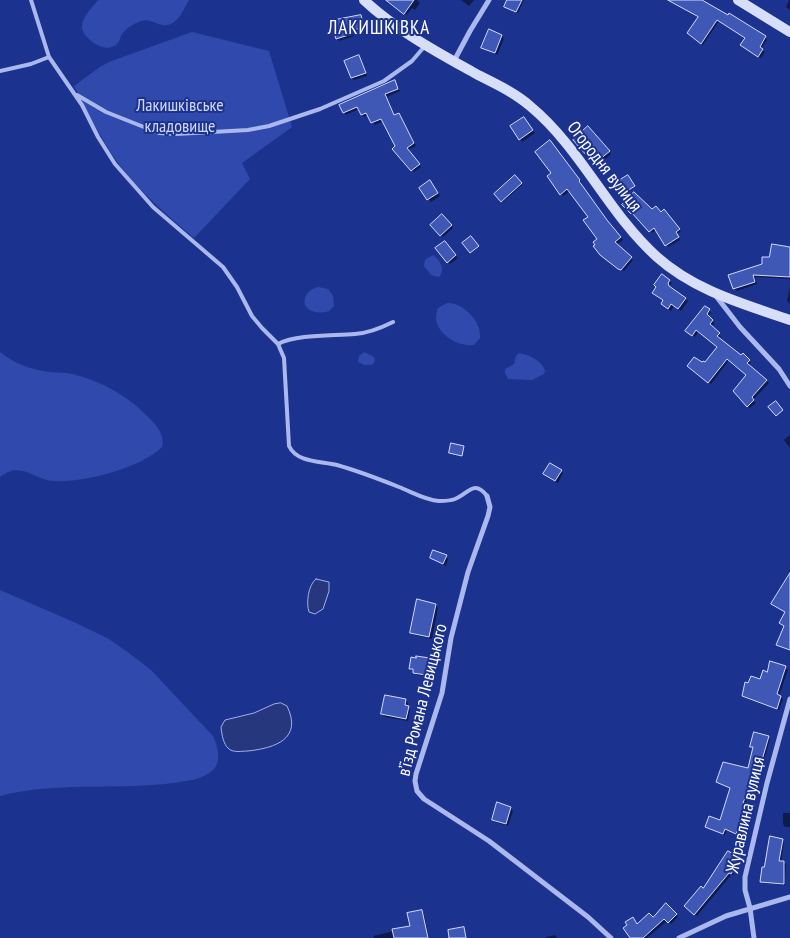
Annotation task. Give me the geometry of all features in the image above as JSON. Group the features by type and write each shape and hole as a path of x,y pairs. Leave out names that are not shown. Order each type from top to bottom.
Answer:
{"street":[{"name":"Огородня вулиця","path":"364,0 392,23 426,45 508,91 538,112 561,138 647,248 677,272 713,292 740,327 779,369 790,386"},
{"path":"454,61 489,0"},
{"path":"742,1 790,32"},
{"path":"713,292 790,320"},
{"name":"в’їзд Романа Левицького","path":"487,496 490,507 488,516 466,580 451,638 443,687 416,774 415,786 424,799 489,841 581,911 612,938"},
{"name":"Журавлина вулиця","path":"754,938 750,908 744,884 770,768 790,699"},
{"path":"679,938 718,919 790,897"}],"lane":[{"path":"31,0 49,56 76,95 103,145 120,171 159,212 223,267 258,323 278,344 284,358 289,446 296,455 337,465 439,501 452,500 476,488 482,490 487,496"},
{"path":"76,95 106,112 155,132 176,134 248,130 269,126 309,113 384,81 412,61 426,45"},
{"path":"0,71 31,64 49,56"},
{"path":"278,344 284,341 363,333 379,329 393,322"}],"green space":[{"path":"98,0 189,0 180,16 173,23 163,25 143,20 124,32 119,42 113,47 105,48 89,39 82,26 85,17"},
{"name":"Лакишківське кладовище","path":"192,32 269,51 292,127 242,163 250,179 194,238 164,212 126,174 100,135 74,86 109,62"},
{"path":"433,255 442,268 439,277 431,275 424,266 425,260"},
{"path":"318,287 328,289 333,296 334,306 329,311 316,312 310,310 305,305 307,293"},
{"path":"447,303 465,309 475,320 480,332 480,338 474,345 466,345 451,340 440,329 436,316 438,308"},
{"path":"0,352 29,368 72,374 94,381 115,391 134,404 156,426 162,435 162,447 153,455 126,468 95,477 54,481 27,472 14,470 0,477"},
{"path":"364,352 374,357 375,361 372,365 364,365 358,362 359,356"},
{"path":"519,353 538,361 545,370 544,374 532,380 508,379 505,369 514,364"},
{"path":"0,590 109,639 151,670 213,736 218,757 214,769 197,779 163,784 46,788 0,796"}],"shaded area":[{"path":"316,579 329,582 329,591 323,609 315,614 309,612 308,599 311,585"},
{"path":"281,703 287,706 291,717 289,734 284,740 268,747 248,751 233,751 225,745 221,727 225,720 254,713"}],"building":[{"path":"386,0 414,0 404,14"},
{"path":"507,0 522,0 516,12 504,7"},
{"path":"668,0 702,0 728,15 729,13 766,36 760,47 763,49 758,57 740,45 745,38 717,20 701,44 687,33 698,17"},
{"path":"361,15 364,27 351,31 352,34 336,39 330,21"},
{"path":"489,29 502,35 495,53 481,48"},
{"path":"359,55 366,73 351,78 344,61"},
{"path":"395,80 398,89 385,94 394,115 399,113 414,143 407,148 420,164 411,171 392,149 395,146 381,119 371,123 366,113 361,115 357,107 343,113 339,105"},
{"path":"524,117 533,130 519,140 510,126"},
{"path":"588,126 610,151 594,164 573,140"},
{"path":"550,140 621,237 615,242 632,257 621,270 600,255 593,246 595,245 593,242 597,239 583,220 588,217 567,189 560,195 547,176 551,173 535,152"},
{"path":"515,175 522,183 501,202 494,194"},
{"path":"628,175 635,186 627,191 620,180"},
{"path":"430,180 438,193 427,200 419,188"},
{"path":"634,192 652,209 656,206 661,212 664,209 680,229 676,232 679,237 665,246 654,228 649,232 622,205"},
{"path":"442,214 452,225 440,236 430,225"},
{"path":"471,236 479,246 470,253 462,243"},
{"path":"445,241 456,255 447,263 435,248"},
{"path":"772,244 790,247 790,277 753,275 755,282 733,289 728,275 762,264 762,257 769,257"},
{"path":"662,274 670,280 669,286 686,298 678,309 671,304 668,309 661,304 663,300 652,293 656,287 654,285"},
{"path":"705,306 710,309 707,314 713,320 710,324 720,333 717,336 741,355 743,353 750,360 747,363 767,380 752,397 754,400 747,407 733,391 746,375 727,359 708,383 687,366 694,357 705,362 717,347 696,330 692,336 685,331"},
{"path":"776,401 783,410 776,416 768,407"},
{"path":"451,443 464,446 462,456 449,453"},
{"path":"550,463 562,470 555,481 543,474"},
{"path":"433,550 447,555 443,564 430,558"},
{"path":"790,573 790,650 776,645 784,626 779,623 785,612 771,604"},
{"path":"417,599 436,604 429,637 410,633"},
{"path":"416,656 430,658 426,675 413,673 413,669 409,669 411,657 416,658"},
{"path":"770,661 786,666 777,694 781,696 777,709 742,696 745,682 748,683 751,676 760,679 763,670 767,672"},
{"path":"385,695 406,699 405,705 409,706 406,719 381,714"},
{"path":"754,732 769,736 755,784 751,783 743,803 747,804 736,834 725,829 723,834 705,827 709,816 720,820 730,788 716,782 723,762 748,768"},
{"path":"497,802 511,807 506,824 492,820"},
{"path":"770,836 783,839 779,861 784,861 784,884 760,882"},
{"path":"728,851 741,858 731,874 729,873 694,915 684,906 701,886 703,888"},
{"path":"666,903 677,914 668,923 664,919 643,938 630,938 623,928 627,925 625,922 633,917 637,924 649,913 653,917"},
{"path":"422,910 428,938 394,938 392,929 410,926 407,913"},
{"path":"464,927 466,938 449,938 448,930"}],"district":[{"name":"ЛАКИШКІВКА","path":"379,29"}]}
